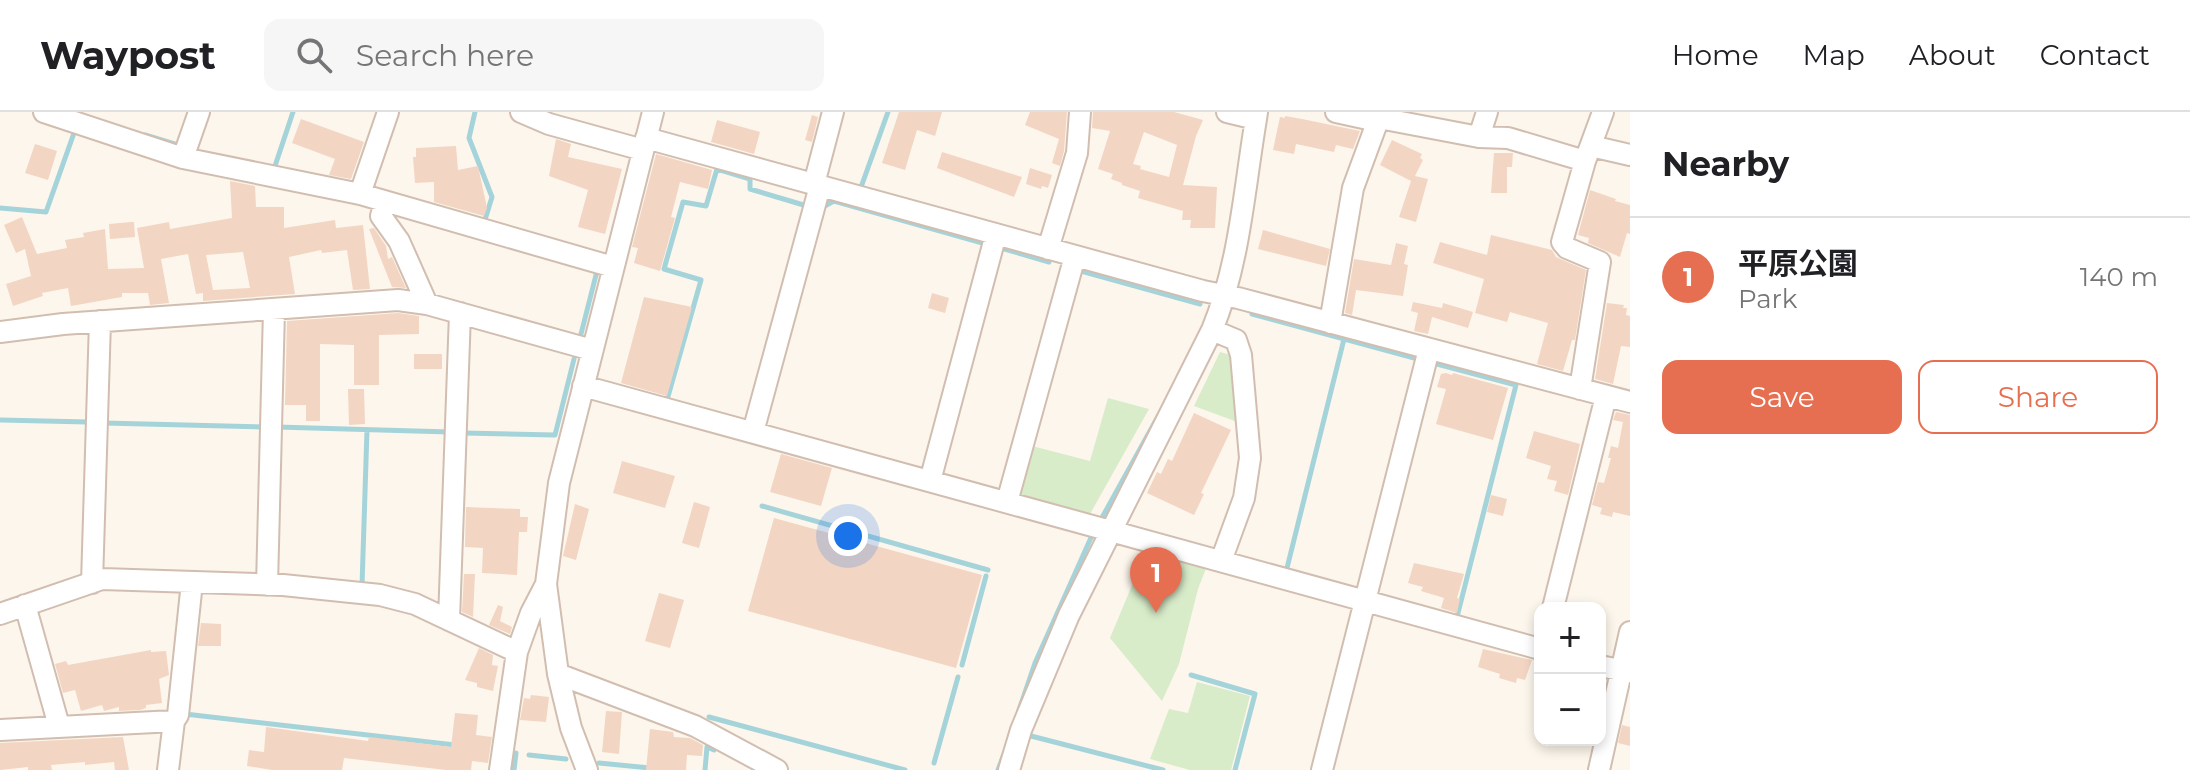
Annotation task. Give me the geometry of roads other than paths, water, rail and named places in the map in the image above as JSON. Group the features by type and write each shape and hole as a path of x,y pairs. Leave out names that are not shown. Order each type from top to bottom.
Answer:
{"street":[{"path":"44,112 183,158 360,194 613,267"},
{"path":"183,158 199,112"},
{"path":"360,194 388,112"},
{"path":"521,112 549,124 817,185 1217,295 1630,402"},
{"path":"587,770 571,728 558,674 546,584 559,483 653,112"},
{"path":"753,432 833,112"},
{"path":"1048,249 1077,153 1080,112"},
{"path":"1336,112 1588,153 1630,155"},
{"path":"1479,137 1487,112"},
{"path":"1580,389 1600,262 1567,248 1562,242 1603,112"},
{"path":"1009,770 1021,730 1069,615 1101,527 1212,330 1217,295 1238,246 1245,115"},
{"path":"1330,323 1353,188 1379,117"},
{"path":"385,202 381,216 399,241 427,304"},
{"path":"930,481 996,234"},
{"path":"1007,502 1075,256"},
{"path":"0,332 100,321 398,300 427,304 592,350"},
{"path":"267,585 274,310"},
{"path":"449,620 460,313"},
{"path":"92,583 100,321"},
{"path":"1212,330 1236,340 1241,355 1250,458 1244,498 1221,561"},
{"path":"1322,770 1429,349"},
{"path":"583,386 1534,647"},
{"path":"1554,602 1606,396"},
{"path":"0,614 102,579 267,585 380,595 415,604 517,652"},
{"path":"168,770 174,721 178,715 192,582"},
{"path":"500,770 517,652 531,613 546,584"},
{"path":"25,605 59,726"},
{"path":"1599,770 1626,672 1630,632"},
{"path":"1606,667 1626,672"},
{"path":"558,674 695,726 739,760 777,770"},
{"path":"0,730 174,721"}],"waterway":[{"path":"274,169 293,112"},
{"path":"475,112 469,138 492,197 484,223"},
{"path":"860,190 888,112"},
{"path":"0,208 46,212 74,133"},
{"path":"145,135 178,145"},
{"path":"667,400 701,280 664,269 683,202 706,206 717,169 750,179 750,189 807,206"},
{"path":"823,207 834,201 986,244"},
{"path":"1001,248 1049,262"},
{"path":"580,338 597,271"},
{"path":"1081,271 1200,304"},
{"path":"1252,314 1418,359"},
{"path":"1287,568 1344,339"},
{"path":"463,433 555,435 574,359"},
{"path":"1437,364 1516,385 1457,617"},
{"path":"1099,523 1160,413"},
{"path":"0,420 88,422"},
{"path":"104,423 264,427"},
{"path":"277,427 450,432"},
{"path":"362,586 367,430"},
{"path":"762,506 988,570"},
{"path":"1019,710 1035,663 1094,531"},
{"path":"962,665 986,576"},
{"path":"1191,675 1255,694 1235,770"},
{"path":"934,763 958,677"},
{"path":"185,714 455,745"},
{"path":"709,717 905,770"},
{"path":"1031,736 1163,770"},
{"path":"705,770 707,747 714,750"},
{"path":"514,770 516,753"},
{"path":"998,770 1004,754"},
{"path":"529,755 566,759"},
{"path":"599,763 650,768"}],"place":[{"name":"平原公園","path":"1156,613"}]}
